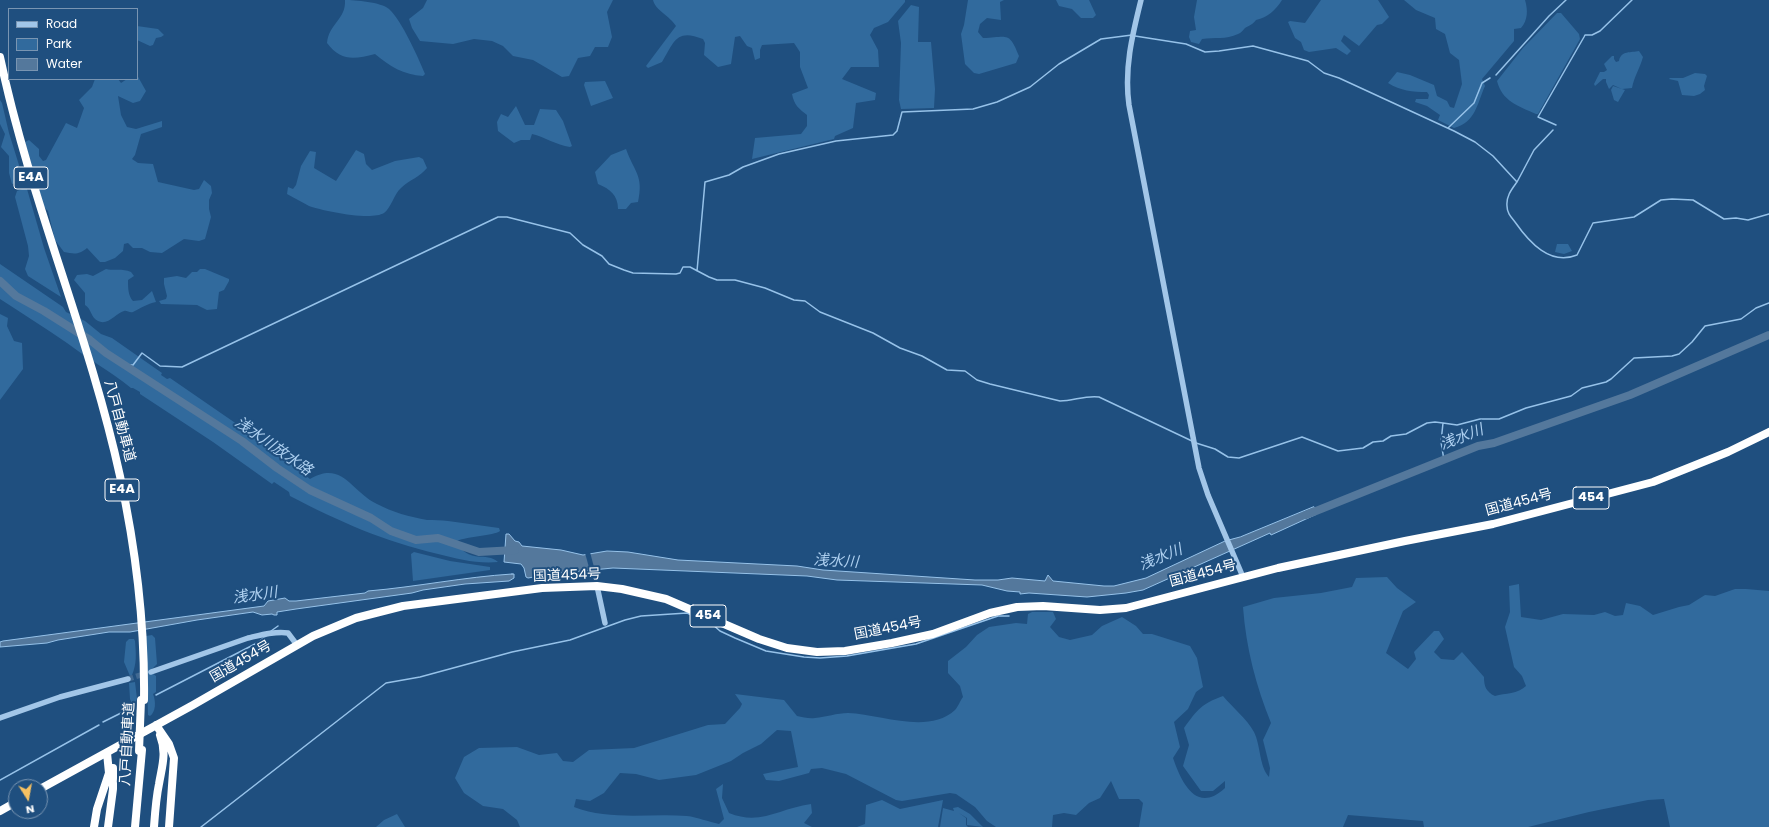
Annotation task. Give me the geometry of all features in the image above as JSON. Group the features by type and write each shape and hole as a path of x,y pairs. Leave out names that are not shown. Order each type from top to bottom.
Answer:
{"highway":[{"name":"八戸自動車道","path":"0,57 16,126 67,296"},
{"name":"八戸自動車道","path":"0,73 15,135 91,373 120,475 135,561 142,647 143,700 135,813"},
{"name":"国道454号","path":"48,785 107,753 297,645 335,626 356,618 403,606 542,588 597,586 622,589 666,599 778,645 807,651 831,652 866,648 918,637 1009,608 1033,605 1088,610 1113,610 1143,604 1243,577 1337,555 1494,524 1644,485 1728,452 1769,432"},
{"path":"154,827 164,756 163,745 156,725"},
{"path":"156,725 169,744 174,758 169,827"},
{"path":"94,827 97,809 109,773 107,753"},
{"path":"107,753 111,761 114,775 108,827"},
{"path":"131,827 135,813"},
{"path":"135,813 136,827"}],"street":[{"path":"1140,0 1128,53 1127,83 1129,106 1197,460 1206,488 1243,577"},
{"path":"597,586 605,623"},
{"path":"151,672 230,644 261,635 288,633 297,645"},
{"path":"0,718 60,697 128,679"}],"green space":[{"path":"345,0 374,3 389,9 404,30 425,74 423,76 403,72 391,66 375,54 349,58 332,49 327,43 328,36 343,12"},
{"path":"427,0 613,0 607,12 612,37 608,47 595,47 590,56 578,58 569,76 562,77 533,60 513,56 503,46 492,41 474,39 453,44 420,41 412,28 409,19 423,8"},
{"path":"653,0 905,0 905,2 888,22 874,28 870,35 878,50 879,67 851,67 842,79 876,93 875,100 856,103 853,128 835,136 834,139 752,159 755,138 801,134 807,126 807,115 797,106 792,94 808,88 800,67 800,52 794,43 762,45 760,50 760,58 755,60 752,48 747,46 740,36 735,37 731,64 718,67 704,55 705,43 703,39 687,35 681,36 673,43 662,62 648,68 646,66 676,26 654,4"},
{"path":"968,0 1004,0 1000,2 1001,20 987,18 980,24 978,32 983,38 1007,37 1010,39 1013,42 1019,56 1016,63 979,74 974,73 965,64 961,34"},
{"path":"1056,0 1089,0 1096,15 1093,18 1081,18 1072,9 1059,6"},
{"path":"1197,0 1282,0 1271,13 1256,20 1239,34 1224,38 1202,39 1199,44 1191,42 1189,37 1190,31 1196,30 1194,17"},
{"path":"1321,0 1378,0 1389,17 1382,24 1377,25 1359,46 1344,35 1341,41 1351,51 1347,55 1336,48 1309,52 1304,50 1301,42 1295,38 1288,22 1305,23"},
{"path":"1404,0 1525,0 1527,11 1525,22 1521,28 1514,29 1514,41 1482,79 1485,86 1475,112 1467,121 1454,128 1438,120 1440,115 1427,106 1415,102 1416,99 1428,99 1429,95 1427,92 1416,92 1397,88 1388,83 1397,72 1410,75 1434,85 1437,96 1447,101 1450,107 1454,108 1462,84 1459,60 1450,53 1445,34 1436,29 1435,18 1416,10"},
{"path":"911,5 919,7 918,42 931,42 935,89 934,108 901,109 899,100 901,43 898,21"},
{"path":"1557,13 1561,13 1579,34 1580,39 1538,114 1536,114 1517,105 1507,98 1499,88 1497,81 1523,48"},
{"path":"138,26 158,29 164,35 156,38 153,45 150,46 138,40"},
{"path":"1639,51 1643,57 1632,88 1622,89 1613,85 1609,89 1606,79 1603,79 1595,86 1594,84 1600,72 1607,70 1604,64 1612,56 1614,56 1616,62 1619,61 1620,57 1624,54"},
{"path":"1695,73 1705,74 1707,76 1704,86 1705,90 1694,96 1682,95 1678,81 1669,79 1683,78"},
{"path":"138,77 146,91 140,101 133,103 118,96 121,115 127,127 136,129 162,121 162,127 141,134 135,155 132,159 138,163 153,164 158,182 194,190 199,189 204,180 211,186 212,193 209,200 209,209 211,217 205,239 199,241 184,239 162,253 150,252 142,248 133,248 128,243 124,244 123,251 115,258 105,262 100,262 87,248 76,253 64,252 55,240 48,211 44,207 25,142 29,140 39,149 39,156 43,161 46,160 66,123 77,128 84,108 79,100 92,87 95,80 119,80 121,83 126,80 138,80"},
{"path":"605,81 613,98 591,106 584,85 585,82"},
{"path":"1613,86 1625,90 1618,102 1614,100 1611,90"},
{"path":"0,100 23,178 19,182 12,184 9,173 9,156 1,147 5,134 0,124"},
{"path":"516,106 525,125 534,125 540,109 556,110 563,121 572,146 560,145 532,134 530,140 521,140 514,143 498,131 497,122 501,114 508,117"},
{"path":"626,149 639,179 640,193 638,202 631,203 626,209 618,209 615,196 610,190 598,184 595,172 611,155"},
{"path":"356,150 364,154 366,164 372,170 395,161 419,157 423,159 427,168 401,188 386,211 378,215 358,216 325,210 309,206 287,194 288,187 293,189 296,185 301,166 310,151 316,152 314,168 336,181"},
{"path":"27,189 44,248 61,297 28,276 25,269 29,256 28,246 15,197 17,191"},
{"path":"1557,244 1568,244 1572,251 1564,254 1555,252"},
{"path":"0,264 63,307 66,312 85,321 101,334 112,338 162,373 161,375 167,379 170,378 305,471 302,473 310,479 321,474 331,473 339,475 368,499 408,516 427,520 499,528 500,531 497,533 457,541 466,553 488,557 498,562 475,562 460,559 418,549 380,537 326,514 290,496 289,492 274,482 272,484 213,442 140,394 140,392 131,388 67,343 0,299"},
{"path":"106,269 125,270 131,272 134,276 128,280 128,288 130,297 133,301 142,300 152,291 156,302 133,312 121,312 109,321 102,322 96,320 89,308 85,305 85,293 74,280 77,275 87,274 93,276"},
{"path":"200,269 205,269 229,279 224,290 219,292 217,309 207,310 197,305 161,304 159,301 166,299 167,296 164,278 177,276 186,278 192,272 197,272"},
{"path":"0,314 8,318 7,326 14,341 22,343 23,369 0,400"},
{"path":"414,552 450,561 490,567 490,570 413,581 411,554"},
{"path":"1387,577 1397,588 1416,602 1403,611 1386,653 1408,669 1416,659 1414,652 1434,631 1439,631 1444,639 1434,652 1441,659 1454,660 1462,652 1484,677 1484,683 1488,691 1495,696 1519,691 1526,686 1522,676 1514,667 1505,627 1510,612 1509,586 1519,584 1521,617 1541,620 1563,614 1594,615 1605,612 1615,616 1623,615 1626,603 1640,606 1653,615 1689,605 1705,595 1715,596 1735,589 1769,591 1769,827 1670,827 1664,799 1648,800 1589,812 1528,827 1424,827 1423,821 1348,815 1343,827 1139,827 1143,803 1139,799 1119,799 1111,781 1100,798 1089,803 1076,815 1064,813 1053,815 1052,827 996,827 987,821 975,807 956,794 950,793 902,801 896,800 846,774 822,768 811,769 809,773 779,781 766,780 763,774 798,767 791,731 777,730 761,744 731,761 696,775 659,780 636,774 620,773 604,793 590,801 576,799 574,807 602,814 630,816 687,816 719,824 724,819 716,789 723,784 722,798 729,813 740,817 761,817 811,804 812,813 804,823 812,827 520,827 517,820 503,809 483,806 464,793 455,778 464,757 479,748 517,747 539,755 557,753 563,761 573,762 589,750 634,748 708,725 725,724 742,704 735,694 784,700 797,716 808,718 848,713 903,721 931,721 944,717 955,710 963,697 960,686 948,673 948,661 966,647 977,635 989,627 1016,623 1027,624 1028,614 1032,612 1053,612 1056,619 1050,627 1059,637 1070,640 1092,635 1102,626 1122,617 1136,626 1143,634 1152,634 1190,646 1197,658 1203,687 1196,692 1188,709 1174,722 1180,747 1173,758 1186,786 1199,797 1206,798 1215,795 1225,788 1225,781 1213,791 1201,791 1183,766 1189,745 1184,728 1200,708 1223,696 1244,718 1254,732 1263,767 1269,777 1270,768 1263,740 1271,723 1252,666 1244,622 1243,607 1274,598 1321,593 1352,587 1356,578"},
{"path":"152,635 155,638 157,664 152,669 152,673 156,676 156,692 153,694 155,703 153,712 150,716 148,715 146,636"},
{"path":"129,639 134,639 135,641 136,654 134,671 130,676 124,662 126,642"},
{"path":"135,682 137,699 135,703 132,704 130,699 129,683"},
{"path":"882,800 900,809 943,800 938,827 857,827 865,824 866,805"},
{"path":"958,807 970,814 983,827 967,825 967,818 959,813 966,818 966,825 968,827 940,827 943,808 954,811 953,808"},
{"path":"397,814 405,827 376,827 384,820"}],"water":[{"path":"1314,507 1317,514 1271,535 1270,533 1143,590 1087,597 1029,593 1020,594 1020,592 1007,591 982,585 837,580 807,576 613,568 551,574 528,578 526,577 524,568 521,564 504,562 506,534 509,534 522,546 561,550 583,555 607,551 628,552 678,560 797,566 823,570 975,580 998,580 1012,578 1045,581 1048,575 1053,581 1114,586 1146,578 1225,541 1240,537"},
{"path":"514,574 514,578 509,581 465,584 423,590 412,593 277,612 277,615 262,615 253,612 130,632 109,632 47,643 0,647 0,642 3,641 264,606 268,601 285,598 289,601 296,601 476,577"}],"pier":[{"path":"590,552 595,571 590,571 585,553"}],"waterway":[{"path":"1496,75 1549,16 1566,0"},
{"path":"1556,125 1538,117 1585,35 1592,35 1600,31 1632,0"},
{"path":"697,271 705,182 729,175 743,167 779,154 836,141 893,135 897,131 902,112 973,109 997,102 1030,87 1059,64 1101,39 1132,35"},
{"path":"1135,36 1186,44 1205,52 1253,46 1308,61 1324,73 1339,78 1475,142 1493,156 1517,182 1507,199 1508,211 1527,237 1549,255 1567,258 1577,255 1593,223 1634,217 1661,200 1693,200 1724,219 1736,218 1748,220 1769,214"},
{"path":"1448,128 1474,103 1482,83 1490,78"},
{"path":"1517,182 1534,150 1553,130"},
{"path":"125,365 133,365 142,353 160,366 182,367 498,217 507,217 570,233 583,245 602,256 609,264 633,273 676,274 680,273 683,267 690,267 717,280 735,280 765,288 794,300 805,301 820,312 873,333 900,348 922,356 947,370 965,371 977,380 1060,401 1099,397 1192,441"},
{"name":"浅水川放水路","path":"0,281 16,296 44,311 90,340 106,353 242,441 277,468 310,490 371,518 391,531 416,540 438,538 479,552 515,550"},
{"path":"1444,460 1441,442 1443,423 1457,425 1480,419 1499,419 1526,408 1571,396 1582,388 1606,382 1611,379 1634,358 1672,356 1679,354 1692,342 1705,326 1741,319 1756,308 1769,303"},
{"name":"浅水川","path":"1306,515 1478,446 1494,443 1630,395 1769,335"},
{"path":"1196,443 1215,449 1228,457 1239,458 1302,437 1338,451 1363,448 1373,442 1383,441 1391,436 1406,434 1427,423 1443,423"},
{"path":"201,827 386,683 420,677 512,652 570,640 625,620 641,616 687,613 712,624 720,631 766,651 820,658 847,656 916,644 998,616 1009,616"},
{"path":"271,631 278,626"},
{"path":"156,695 257,643 266,636"},
{"path":"103,722 129,709"},
{"path":"0,780 99,725"}],"tunnel":[{"path":"128,679 147,673"}]}
